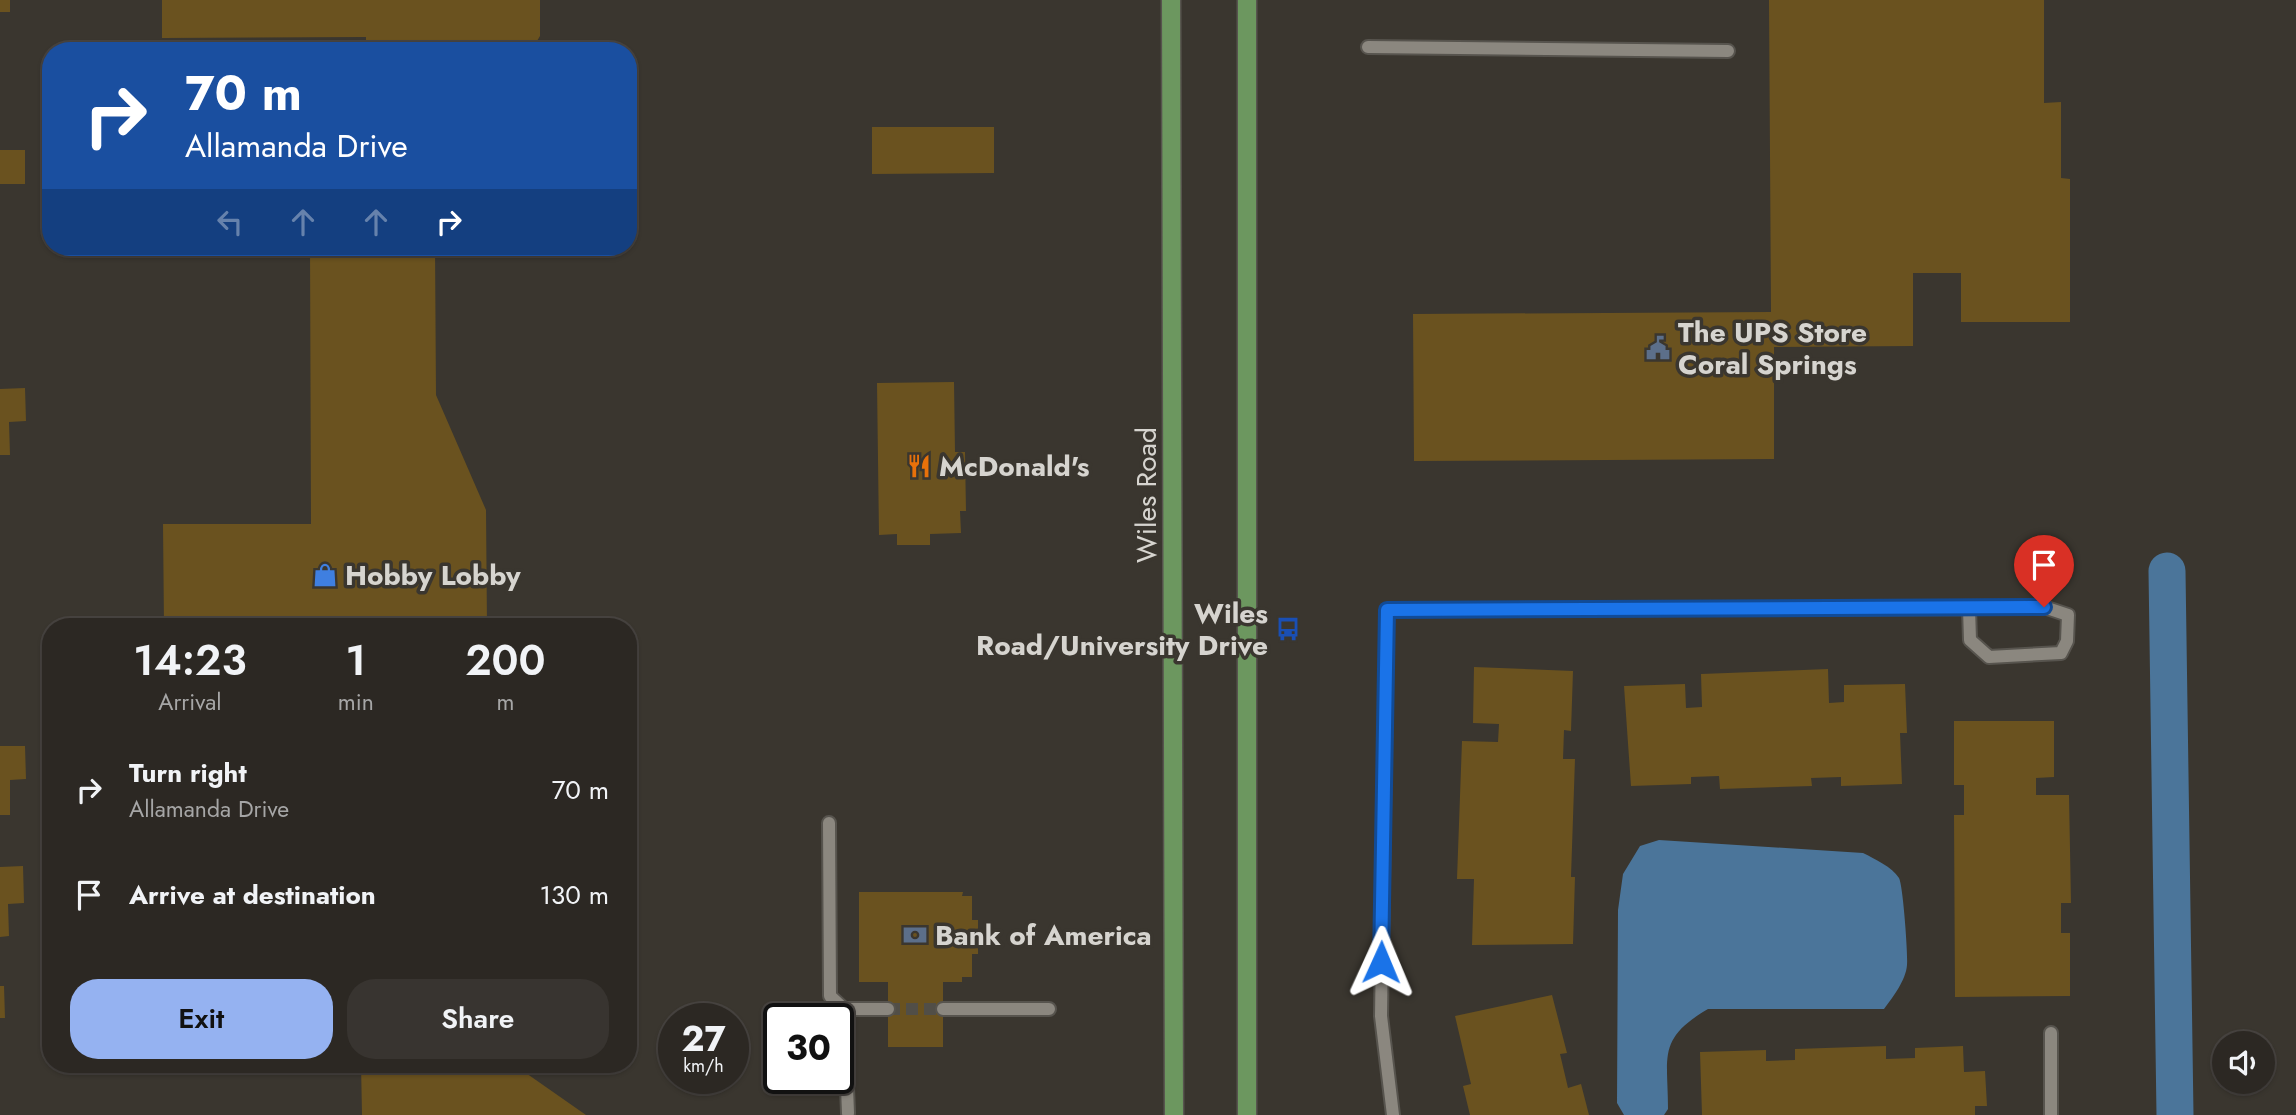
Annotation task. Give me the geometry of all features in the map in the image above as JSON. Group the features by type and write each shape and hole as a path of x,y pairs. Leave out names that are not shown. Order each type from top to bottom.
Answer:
{"main road":[{"name":"Wiles Road","path":"1171,0 1174,1115"},
{"path":"1247,0 1247,1115"}],"street":[{"path":"1368,47 1728,51"},
{"path":"1393,1115 1381,1016 1387,610 2044,607 2068,615 2067,641 2061,653 1989,657 1970,640 1969,608"},
{"path":"829,823 830,996 838,1003"},
{"path":"854,1009 888,1009"},
{"path":"943,1009 1049,1009"},
{"path":"2050,1033 2051,1115"},
{"path":"847,1094 848,1113"}],"water":[{"path":"1659,840 1863,853 1883,864 1899,878 1904,906 1907,965 1895,994 1884,1009 1708,1009 1680,1030 1673,1040 1667,1062 1668,1109 1664,1115 1624,1115 1617,1103 1618,910 1623,874 1640,846"}],"building":[{"path":"0,0 10,0 10,12 0,12"},
{"path":"162,0 540,0 540,36 536,42 366,42 366,37 162,38"},
{"path":"1769,0 2044,0 2044,103 2061,102 2061,178 2070,179 2070,322 1961,322 1961,273 1913,273 1913,346 1774,347 1774,459 1414,461 1413,314 1771,312"},
{"path":"872,127 994,127 994,173 872,174"},
{"path":"0,150 25,150 25,184 0,184"},
{"path":"310,256 435,256 436,395 486,510 487,618 164,618 163,524 311,524"},
{"path":"954,382 955,452 965,452 966,511 960,511 961,533 930,534 930,545 897,545 897,534 879,535 877,383"},
{"path":"25,388 26,421 9,422 10,455 0,455 0,389"},
{"path":"1474,667 1573,671 1571,731 1564,730 1563,759 1575,759 1571,877 1575,877 1573,944 1472,945 1474,879 1457,879 1462,741 1498,742 1499,724 1473,723"},
{"path":"1828,669 1829,703 1844,702 1844,685 1905,684 1907,733 1900,733 1902,784 1841,786 1841,777 1811,778 1812,786 1720,789 1719,776 1691,777 1691,784 1631,786 1624,686 1685,684 1686,708 1702,707 1701,674"},
{"path":"1954,721 2054,721 2054,777 2036,778 2036,795 2069,795 2071,903 2061,903 2061,933 2070,933 2070,996 1955,997 1954,815 1964,815 1964,785 1954,785"},
{"path":"0,746 25,746 26,779 10,780 10,815 0,815"},
{"path":"23,866 24,903 8,904 9,936 0,937 0,867"},
{"path":"859,892 963,892 962,896 972,896 972,920 978,920 978,954 972,954 972,977 962,977 962,982 943,982 943,1047 888,1047 888,982 859,982"},
{"path":"0,986 4,986 5,1018 0,1018"},
{"path":"1552,995 1567,1053 1560,1054 1568,1088 1581,1084 1589,1115 1470,1115 1463,1086 1471,1084 1455,1016"},
{"path":"1886,1046 1886,1059 1915,1058 1915,1048 1963,1046 1964,1072 1985,1071 1987,1106 1975,1106 1975,1115 1702,1115 1700,1052 1766,1050 1766,1061 1795,1060 1795,1049"},
{"path":"361,1073 526,1073 586,1115 362,1115"}],"waterway":[{"path":"2167,571 2175,1115"}],"tunnel":[{"path":"888,1009 943,1009"}],"place":[{"name":"The UPS Store Coral Springs","path":"1658,348"},
{"name":"McDonald's","path":"919,466"},
{"name":"Hobby Lobby","path":"325,575"},
{"name":"Wiles Road/University Drive","path":"1288,629"},
{"name":"Bank of America","path":"915,935"}],"route":[{"path":"1381,962 1387,610 2044,607"}]}
